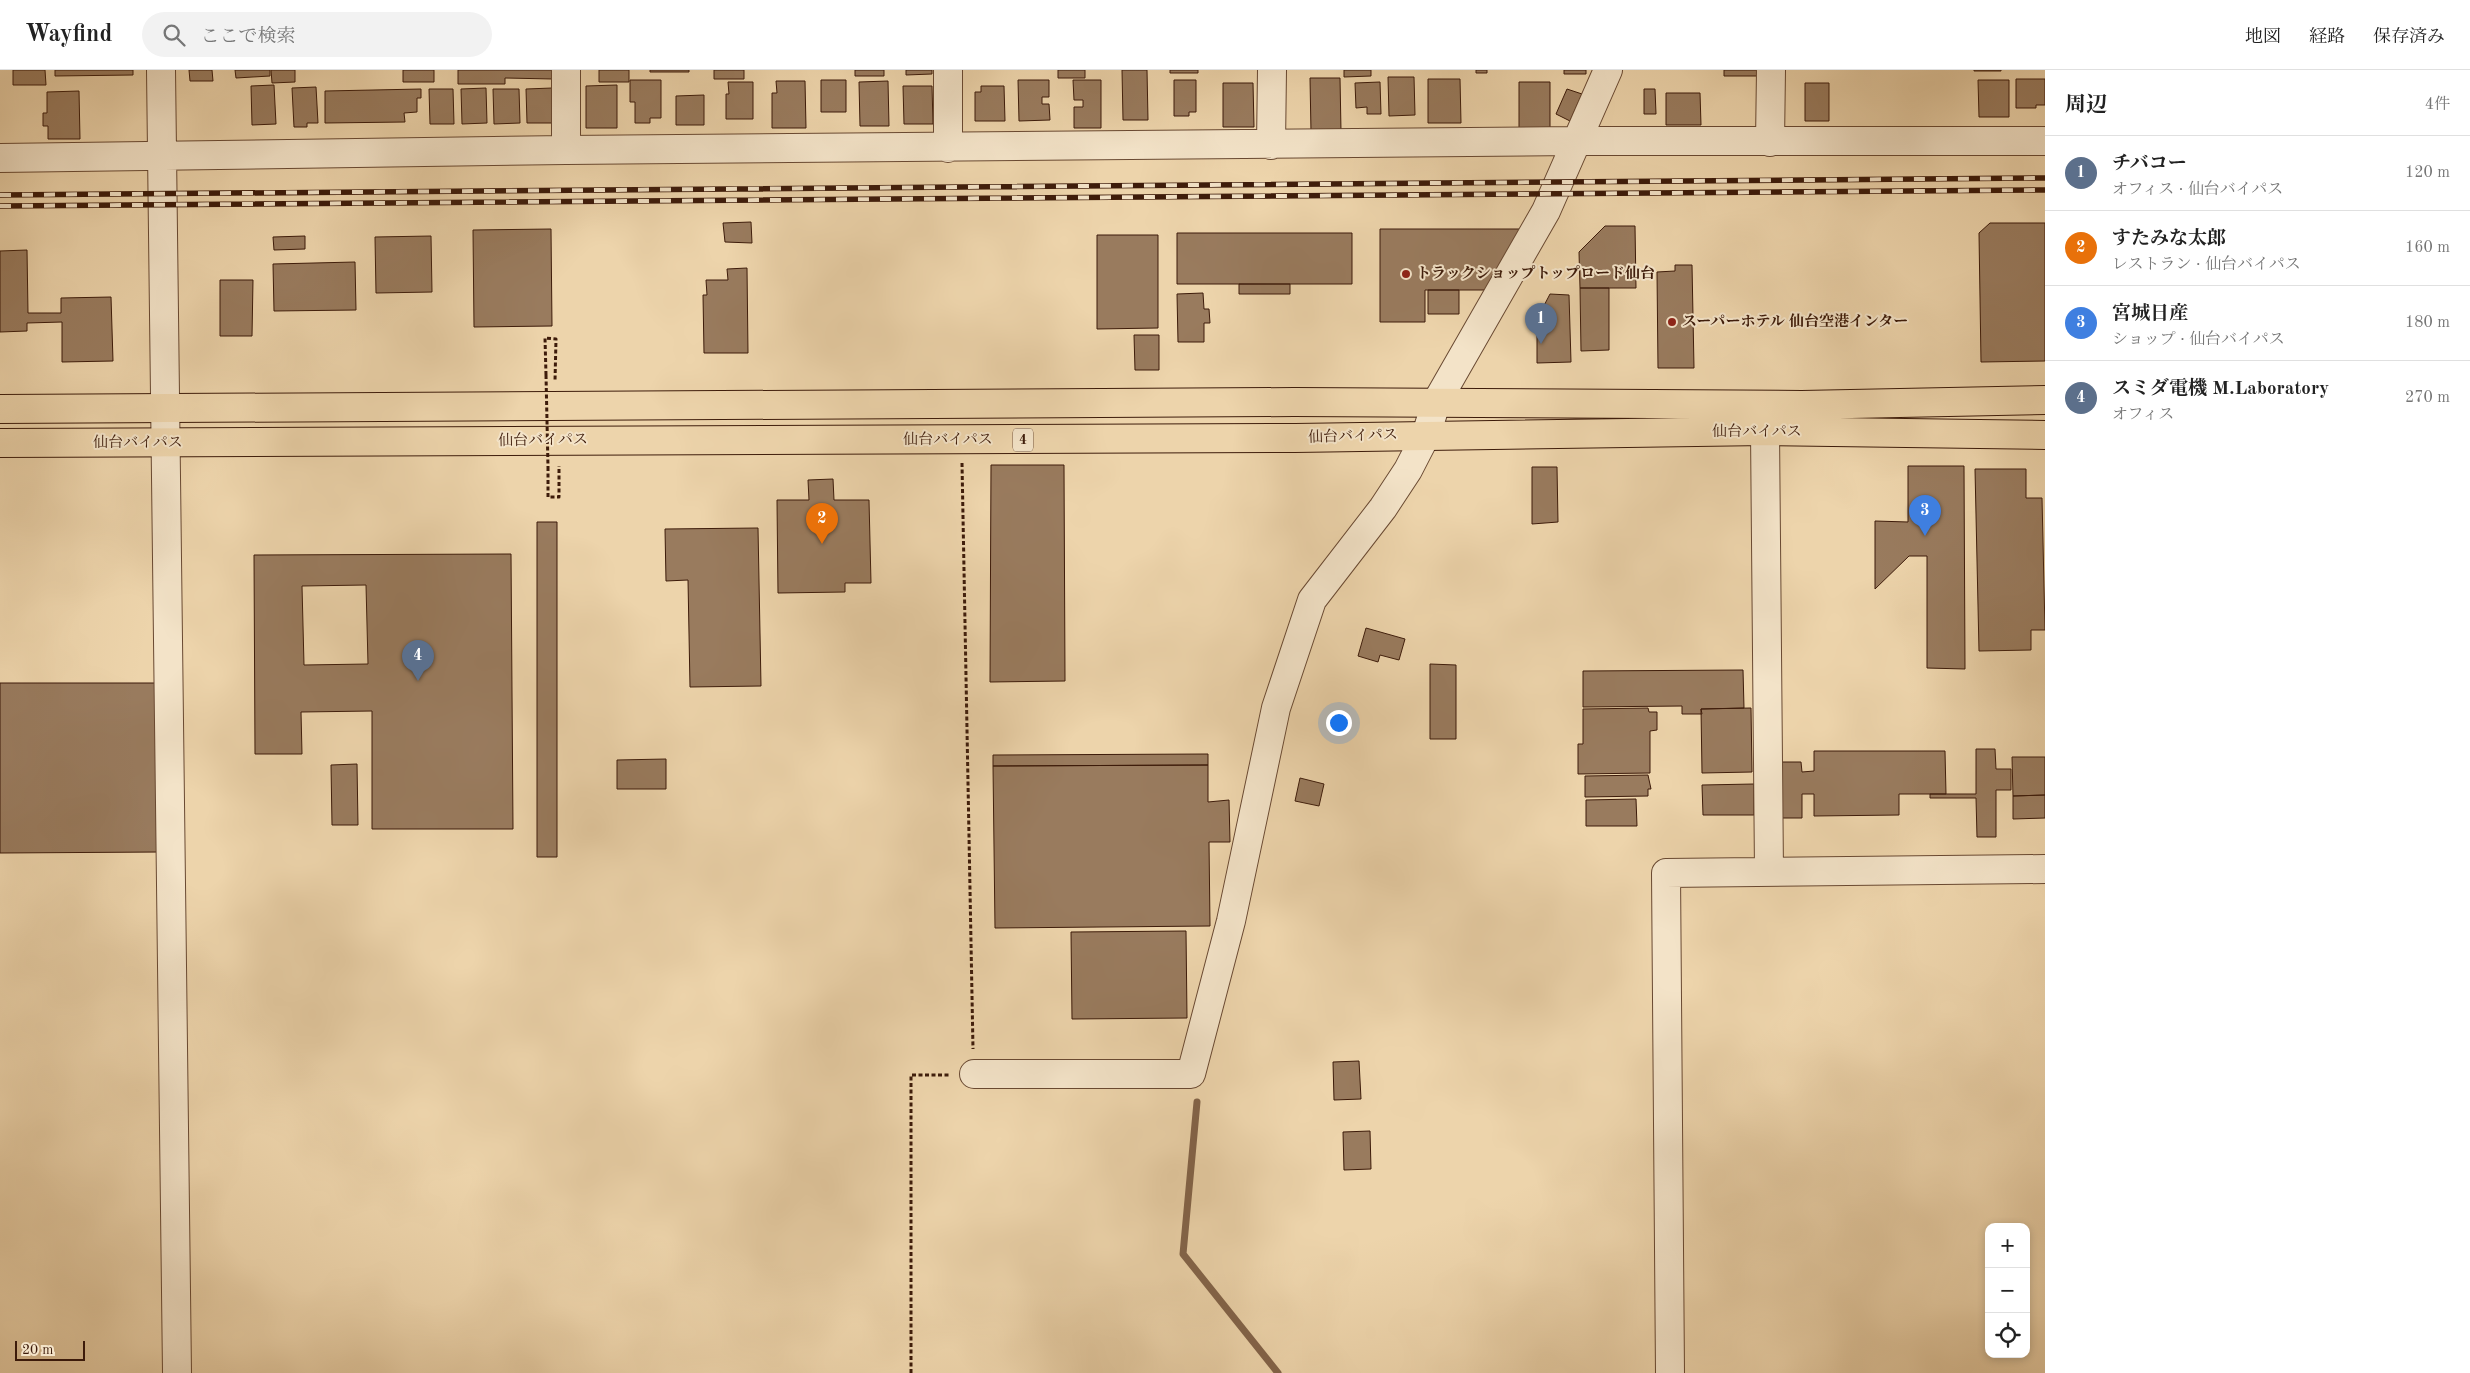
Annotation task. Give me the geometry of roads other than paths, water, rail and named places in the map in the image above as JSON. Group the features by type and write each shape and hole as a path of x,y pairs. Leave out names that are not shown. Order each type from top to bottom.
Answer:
{"highway":[{"name":"仙台バイパス","path":"0,409 1294,402 1802,405 2045,400"},
{"name":"仙台バイパス","path":"0,443 1285,438 1765,432 2045,435"}],"street":[{"path":"161,70 178,1373"},
{"path":"566,70 566,150"},
{"path":"948,70 948,148"},
{"path":"1271,145 1272,70"},
{"path":"974,1074 1191,1074 1231,922 1276,708 1312,600 1383,508 1408,470 1426,435 1436,403 1546,211 1575,141 1608,70"},
{"path":"1770,142 1771,70"},
{"path":"0,158 566,150 1575,141 2045,141"},
{"path":"1765,432 1769,872"},
{"path":"1670,1373 1666,873 2045,869"}],"waterway":[{"path":"1197,1102 1183,1254 1278,1373"}],"railway":[{"path":"0,195 2045,178"},
{"path":"0,206 2045,190"}],"place":[{"name":"トラックショップトップロード仙台","path":"1406,274"},
{"name":"スーパーホテル 仙台空港インター","path":"1672,322"},
{"name":"チバコー","path":"1541,344"},
{"name":"宮城日産","path":"1925,536"},
{"name":"すたみな太郎","path":"822,544"},
{"name":"スミダ電機 M.Laboratory","path":"418,681"}]}
